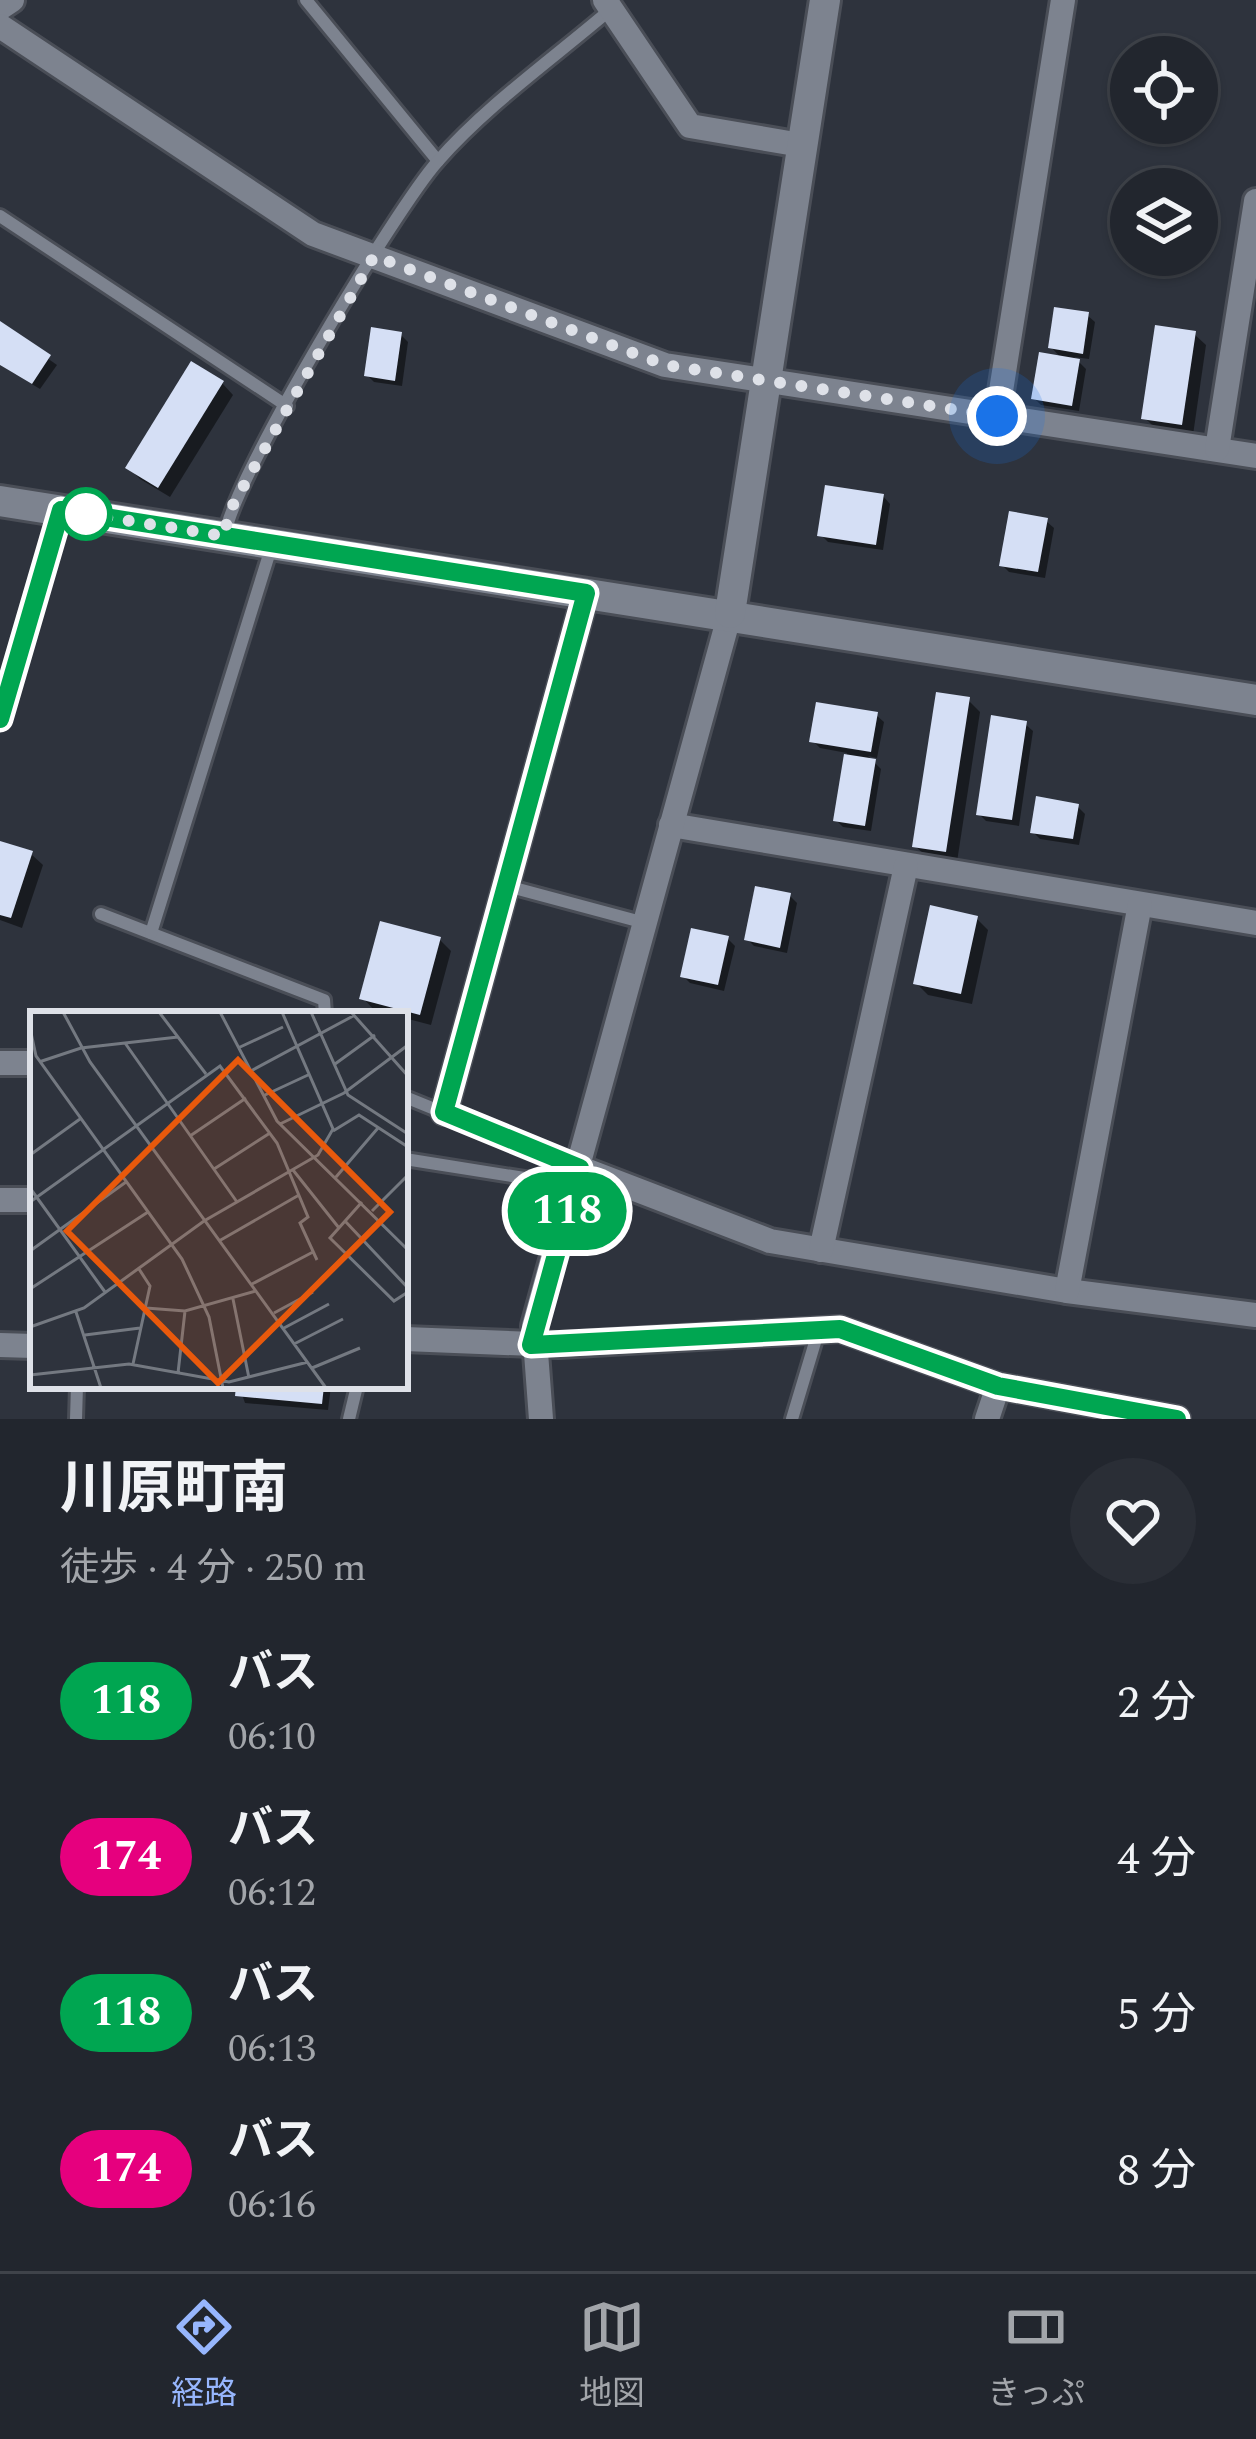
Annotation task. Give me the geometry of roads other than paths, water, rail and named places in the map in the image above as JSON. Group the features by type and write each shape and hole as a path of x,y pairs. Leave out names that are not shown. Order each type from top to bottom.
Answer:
{"street":[{"path":"0,8 12,0"},
{"path":"541,1419 531,1345 730,613 826,0"},
{"path":"997,416 1064,0"},
{"path":"608,4 690,126 802,146"},
{"path":"0,26 313,234 665,365 1256,455"},
{"path":"1217,449 1256,201"},
{"path":"0,501 730,613 1256,700"},
{"path":"444,1112 586,593"},
{"path":"671,825 1256,923"},
{"path":"820,1250 906,866"},
{"path":"1066,1291 1140,904"},
{"path":"577,1180 750,1235 820,1250 1066,1291 1256,1315"},
{"path":"0,1201 30,1200"},
{"path":"408,1339 531,1345 819,1328 852,1332 998,1386 1164,1417"},
{"path":"0,1345 30,1346"},
{"path":"987,1419 998,1386"}],"lane":[{"path":"306,0 437,161"},
{"path":"224,536 229,512 287,406 374,256 437,161 608,4"},
{"path":"0,216 287,406"},
{"path":"0,719 61,510"},
{"path":"151,933 272,545"},
{"path":"507,886 646,923"},
{"path":"101,914 324,1000 325,1011"},
{"path":"408,1098 577,1180"},
{"path":"408,1159 543,1181 577,1180"},
{"path":"792,1419 819,1328"},
{"path":"76,1419 77,1389"},
{"path":"349,1419 356,1389"}]}
